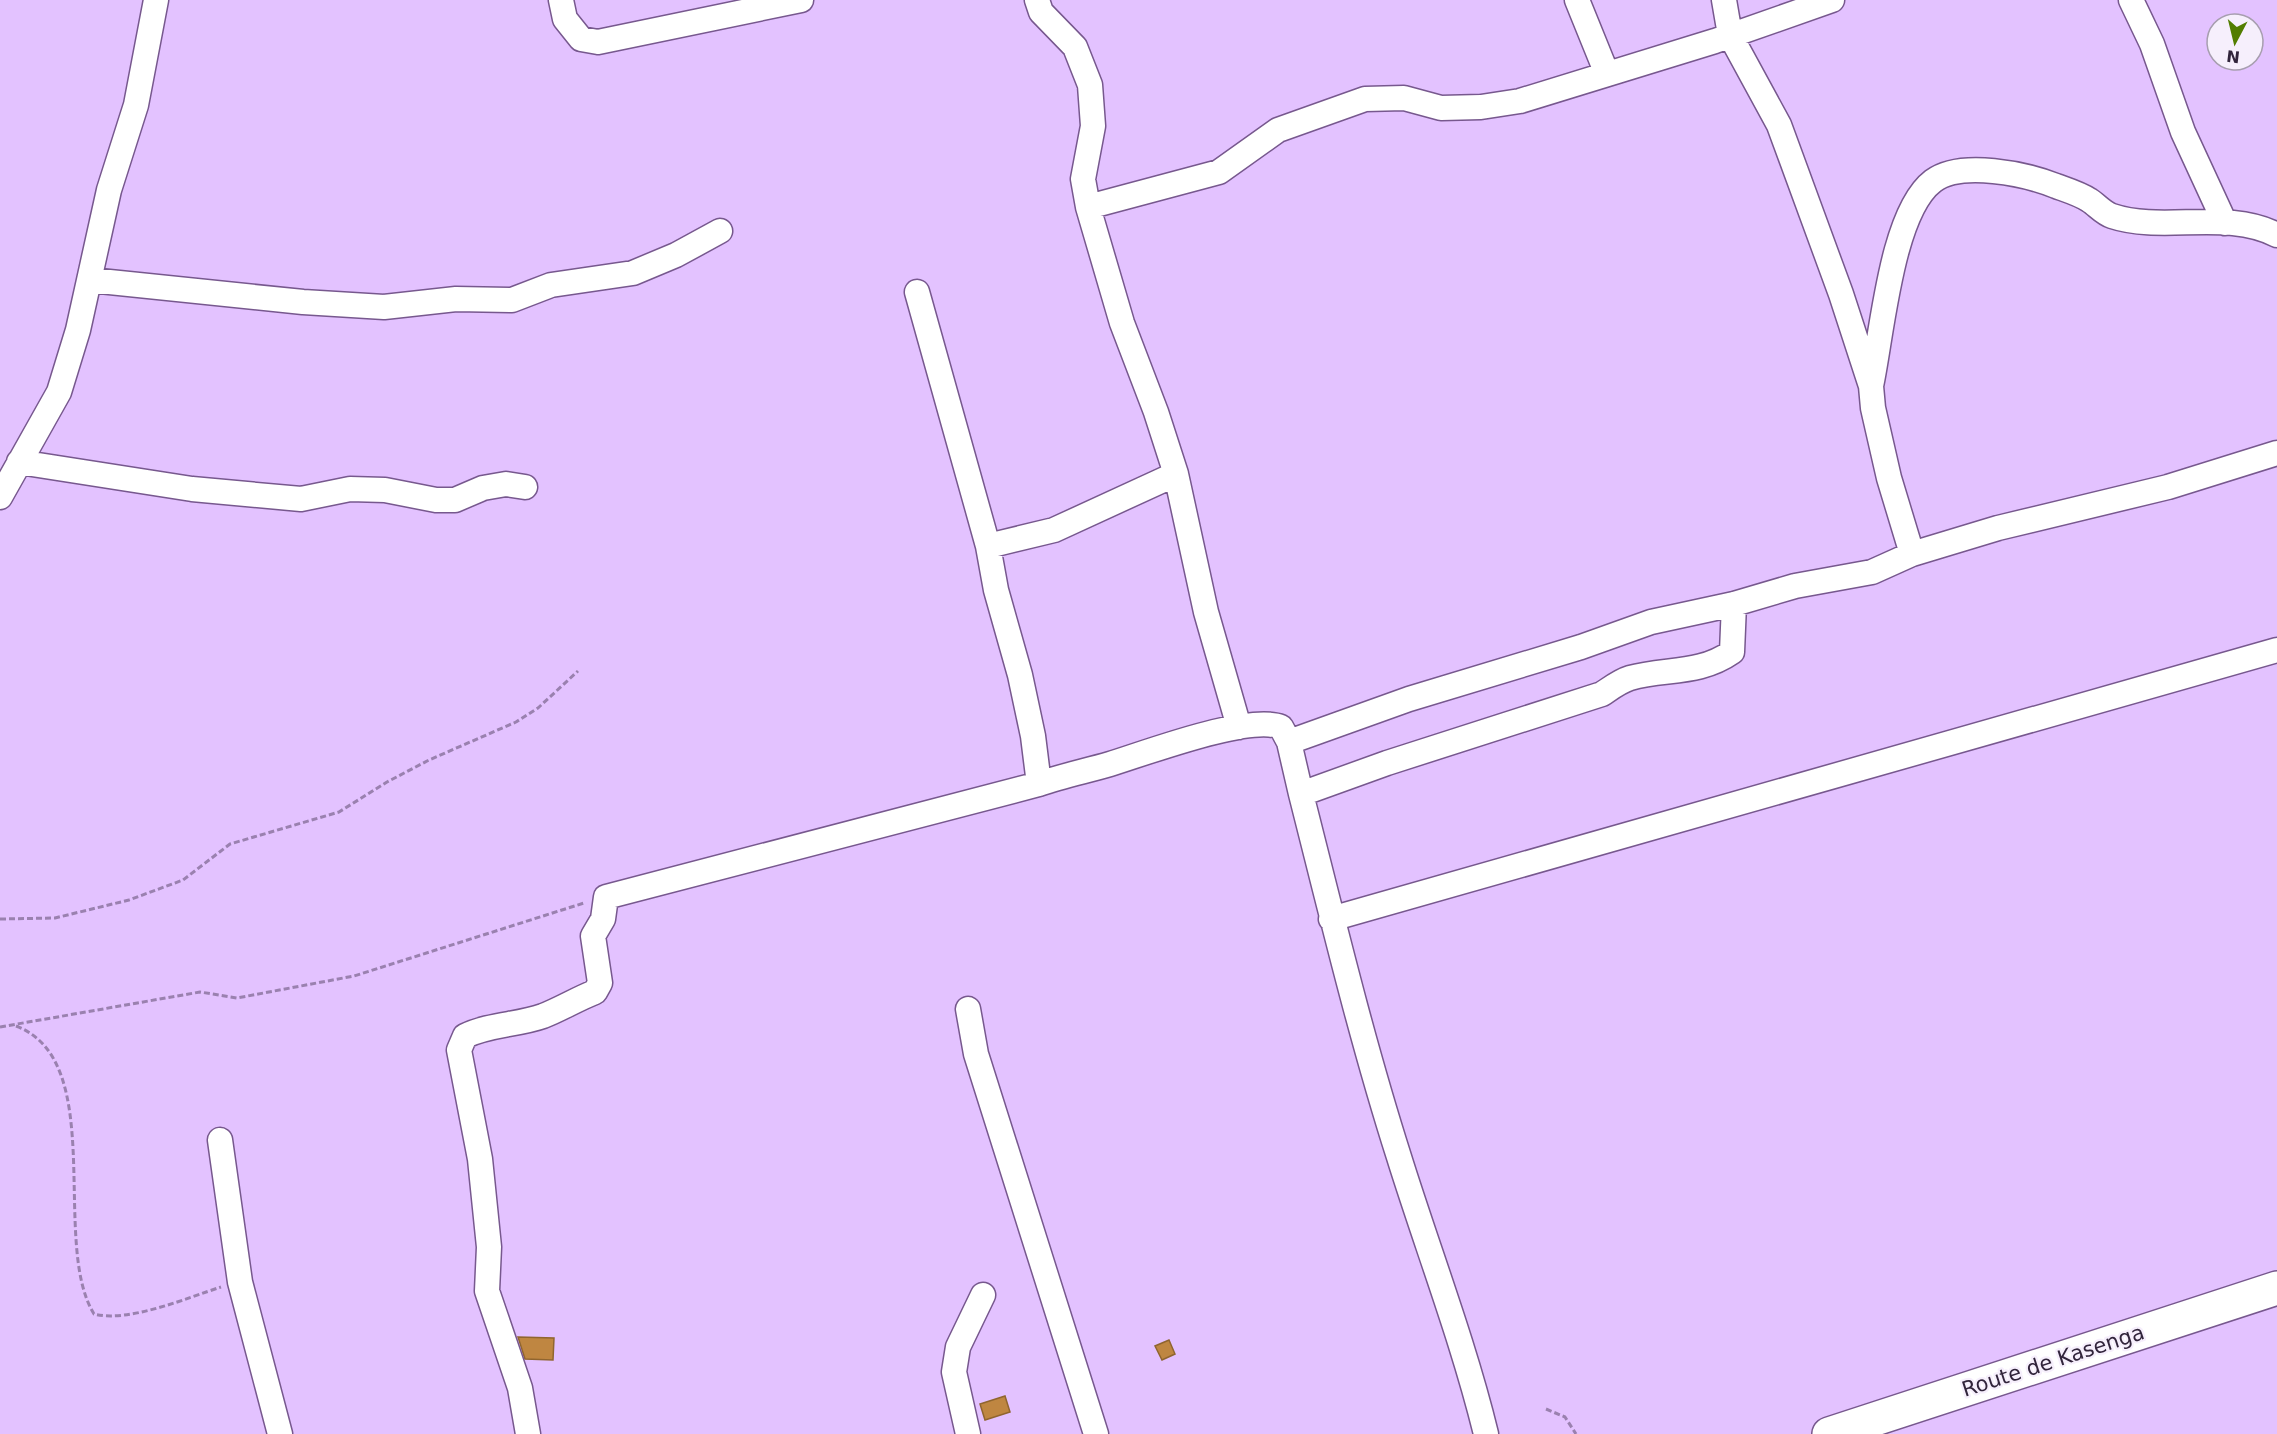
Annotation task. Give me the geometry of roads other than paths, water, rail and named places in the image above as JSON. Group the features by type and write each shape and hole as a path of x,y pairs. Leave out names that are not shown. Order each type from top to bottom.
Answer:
{"highway":[{"name":"Route de Kasenga","path":"1829,1434 2277,1288"}],"street":[{"path":"0,497 59,392 90,280 109,190 136,105 156,0"},
{"path":"561,0 565,19 580,39 598,42 801,0"},
{"path":"1037,0 1041,12 1075,47 1090,85 1093,126 1083,179 1088,207 1122,323 1159,421 1176,474 1206,612 1239,727"},
{"path":"1577,0 1607,74"},
{"path":"1724,0 1730,34 1779,125 1871,386"},
{"path":"1088,207 1219,172 1278,130 1365,99 1404,98 1441,108 1481,107 1520,101 1832,0"},
{"path":"2131,0 2152,44 2183,132 2225,223"},
{"path":"1912,554 1889,478 1873,408 1871,386 1884,302 1906,215 1932,182 1947,174 1988,171 2021,176 2055,185 2089,200 2110,215 2131,220 2225,223 2264,228 2277,235"},
{"path":"90,280 303,302 384,307 456,299 512,300 551,285 633,273 667,260 720,231"},
{"path":"917,292 988,546 996,590 1020,675 1033,736 1038,784"},
{"path":"1289,742 1409,699 1581,647 1651,622 1734,604 1795,586 1872,572 1912,554 1998,528 2169,487 2277,453"},
{"path":"19,462 192,489 301,499 350,489 385,490 436,500 455,500 483,488 506,484 525,487"},
{"path":"988,546 1054,530 1176,474"},
{"path":"1301,794 1387,763 1602,694 1629,678 1670,673 1717,663 1732,652 1734,604"},
{"path":"1331,919 2277,650"},
{"path":"528,1434 520,1388 487,1290 489,1247 480,1159 459,1050 465,1036 480,1028 543,1016 595,992 600,983 593,936 603,919 606,897 1038,784 1239,727 1273,724 1281,727 1289,742 1331,919 1398,1156 1444,1292 1486,1434"},
{"path":"968,1009 976,1054 1095,1434"},
{"path":"220,1140 240,1282 280,1434"},
{"path":"968,1434 954,1372 958,1347 983,1295"}]}
